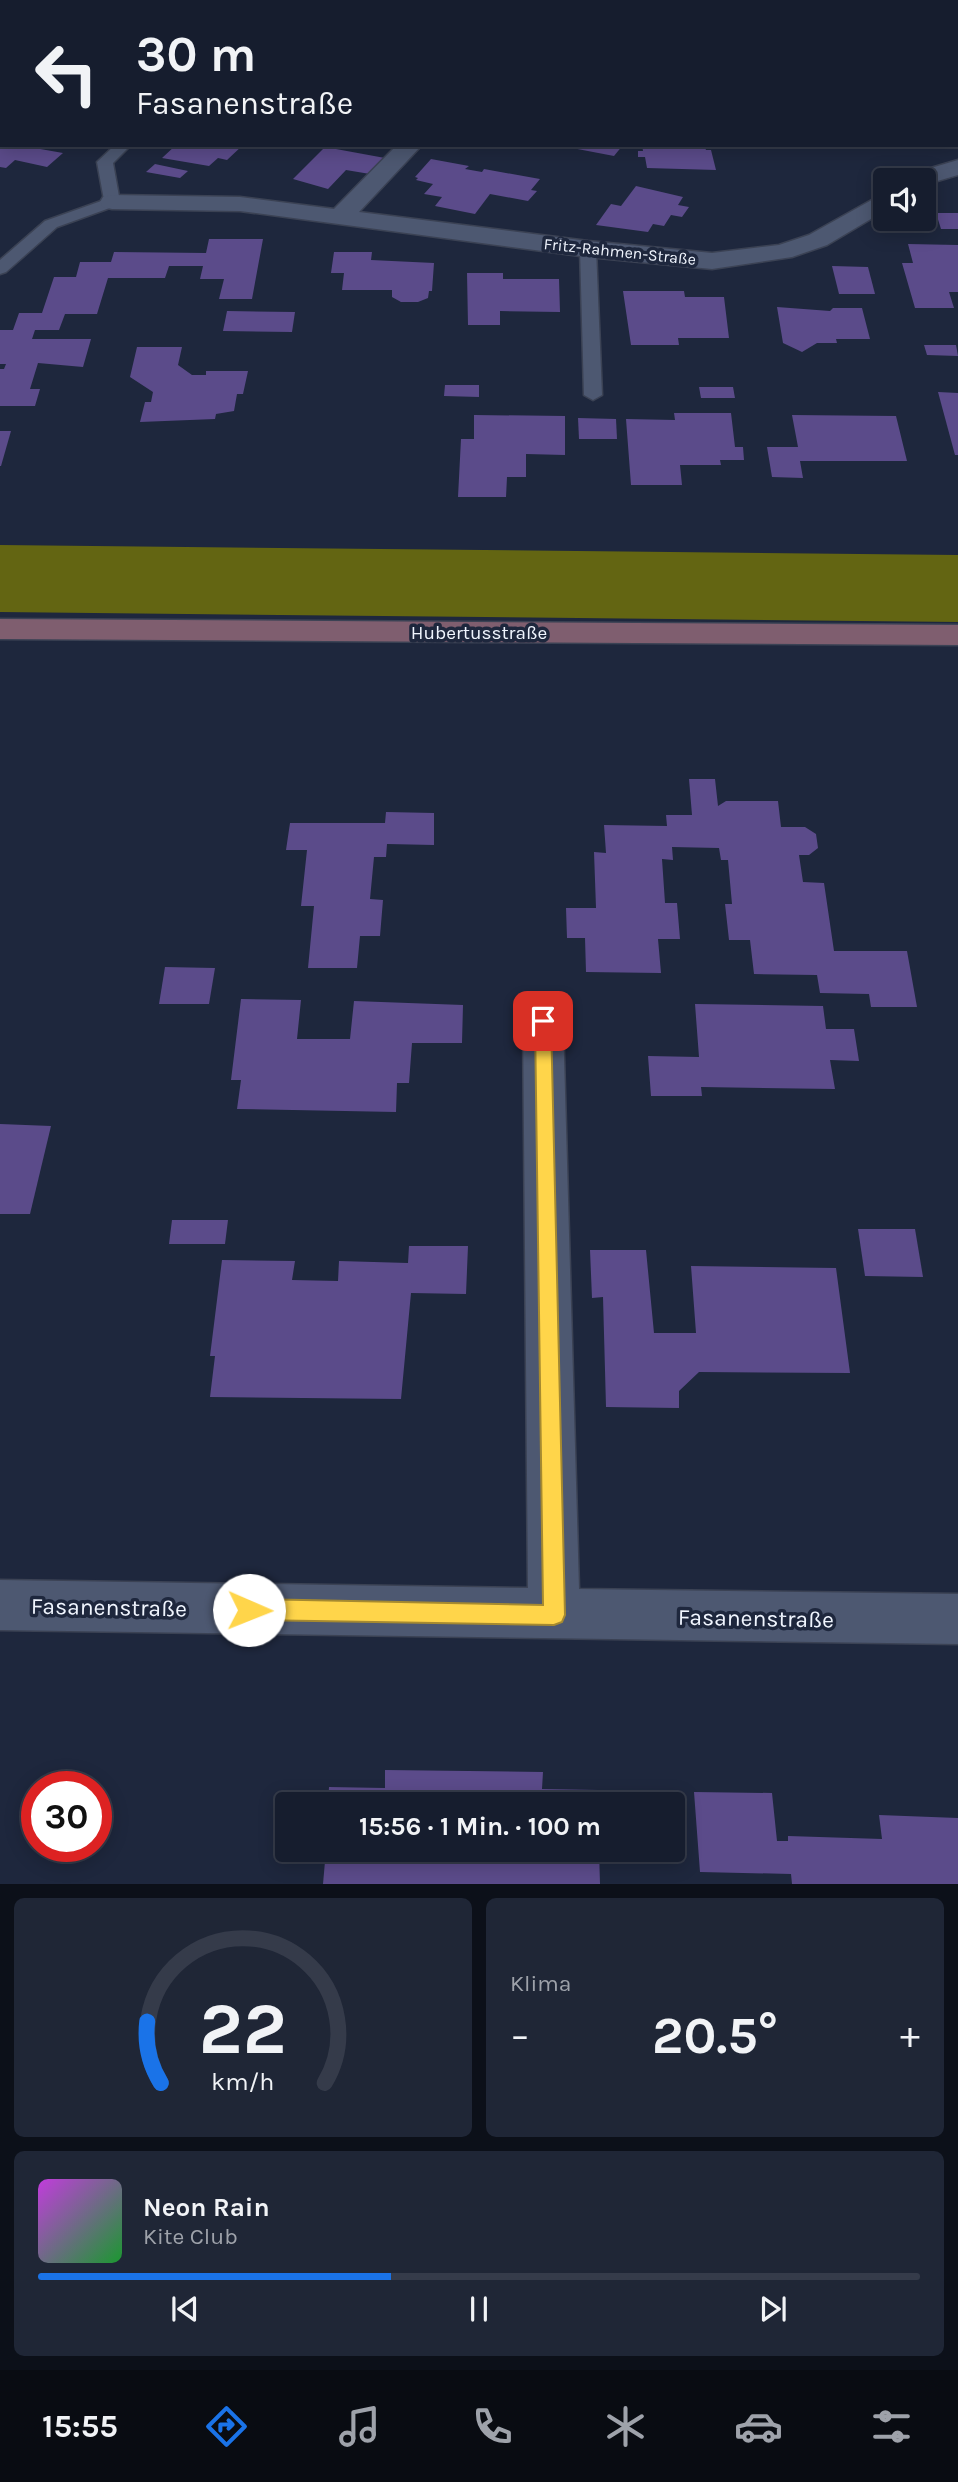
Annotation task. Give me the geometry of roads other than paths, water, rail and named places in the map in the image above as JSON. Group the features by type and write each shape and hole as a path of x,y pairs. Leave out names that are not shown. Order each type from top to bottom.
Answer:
{"main road":[{"name":"Hubertusstraße","path":"0,629 958,635"}],"street":[{"path":"342,215 408,147"},
{"path":"936,174 958,167"},
{"name":"Fritz-Rahmen-Straße","path":"112,202 240,204 342,215 588,249 712,261 783,252 818,240 873,207"},
{"path":"543,1021 554,1615"},
{"name":"Fasanenstraße","path":"0,1605 958,1619"}],"lane":[{"path":"112,202 105,162 122,147"},
{"name":"Fritz-Rahmen-Straße","path":"0,269 51,224 112,202"},
{"path":"588,249 593,395"}]}
